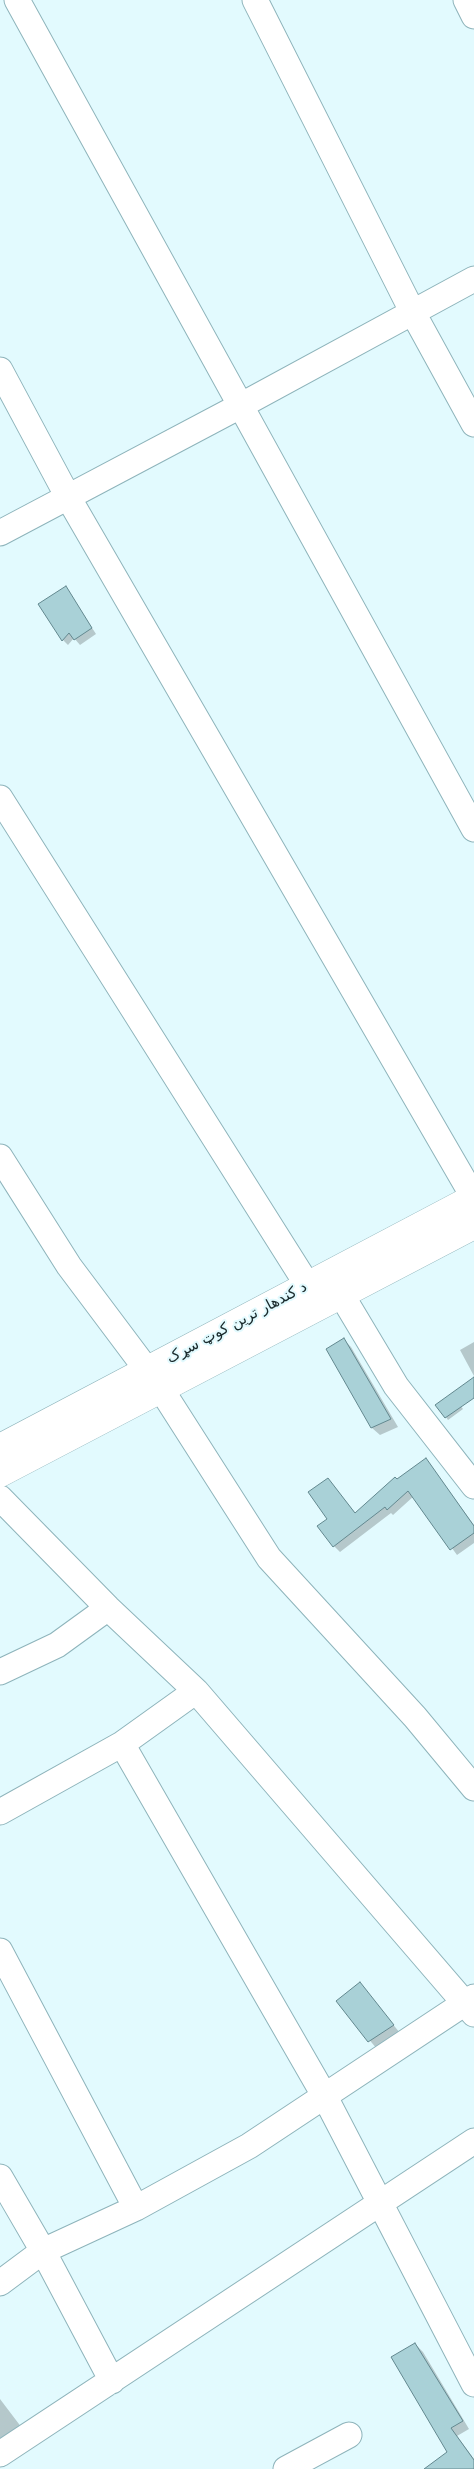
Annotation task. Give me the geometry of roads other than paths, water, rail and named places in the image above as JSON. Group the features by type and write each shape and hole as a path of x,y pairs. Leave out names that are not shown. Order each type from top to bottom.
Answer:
{"main road":[{"name":"د کندهار ترين کوټ سړک","path":"0,1448 341,1294 383,1259 474,1198"},
{"name":"د کندهار ترين کوټ سړک","path":"0,1473 308,1286 474,1225"}],"street":[{"path":"17,0 474,829"},
{"path":"255,0 412,311 474,424"},
{"path":"466,0 474,16"},
{"path":"0,533 474,279"},
{"path":"0,370 68,497 474,1198"},
{"path":"0,798 308,1286"},
{"path":"0,1157 69,1266 154,1380 269,1558 415,1717 474,1788"},
{"path":"341,1294 396,1386 474,1486"},
{"path":"0,1498 108,1608 196,1690 471,2005 324,2095 249,2146 136,2208 43,2251 0,2283"},
{"path":"0,1672 57,1646 108,1608"},
{"path":"0,1812 122,1744 196,1690"},
{"path":"122,1744 324,2095 474,2384"},
{"path":"0,1951 136,2208"},
{"path":"0,2454 474,2141"},
{"path":"0,2177 43,2251 112,2381"},
{"path":"286,2469 349,2435"}]}
